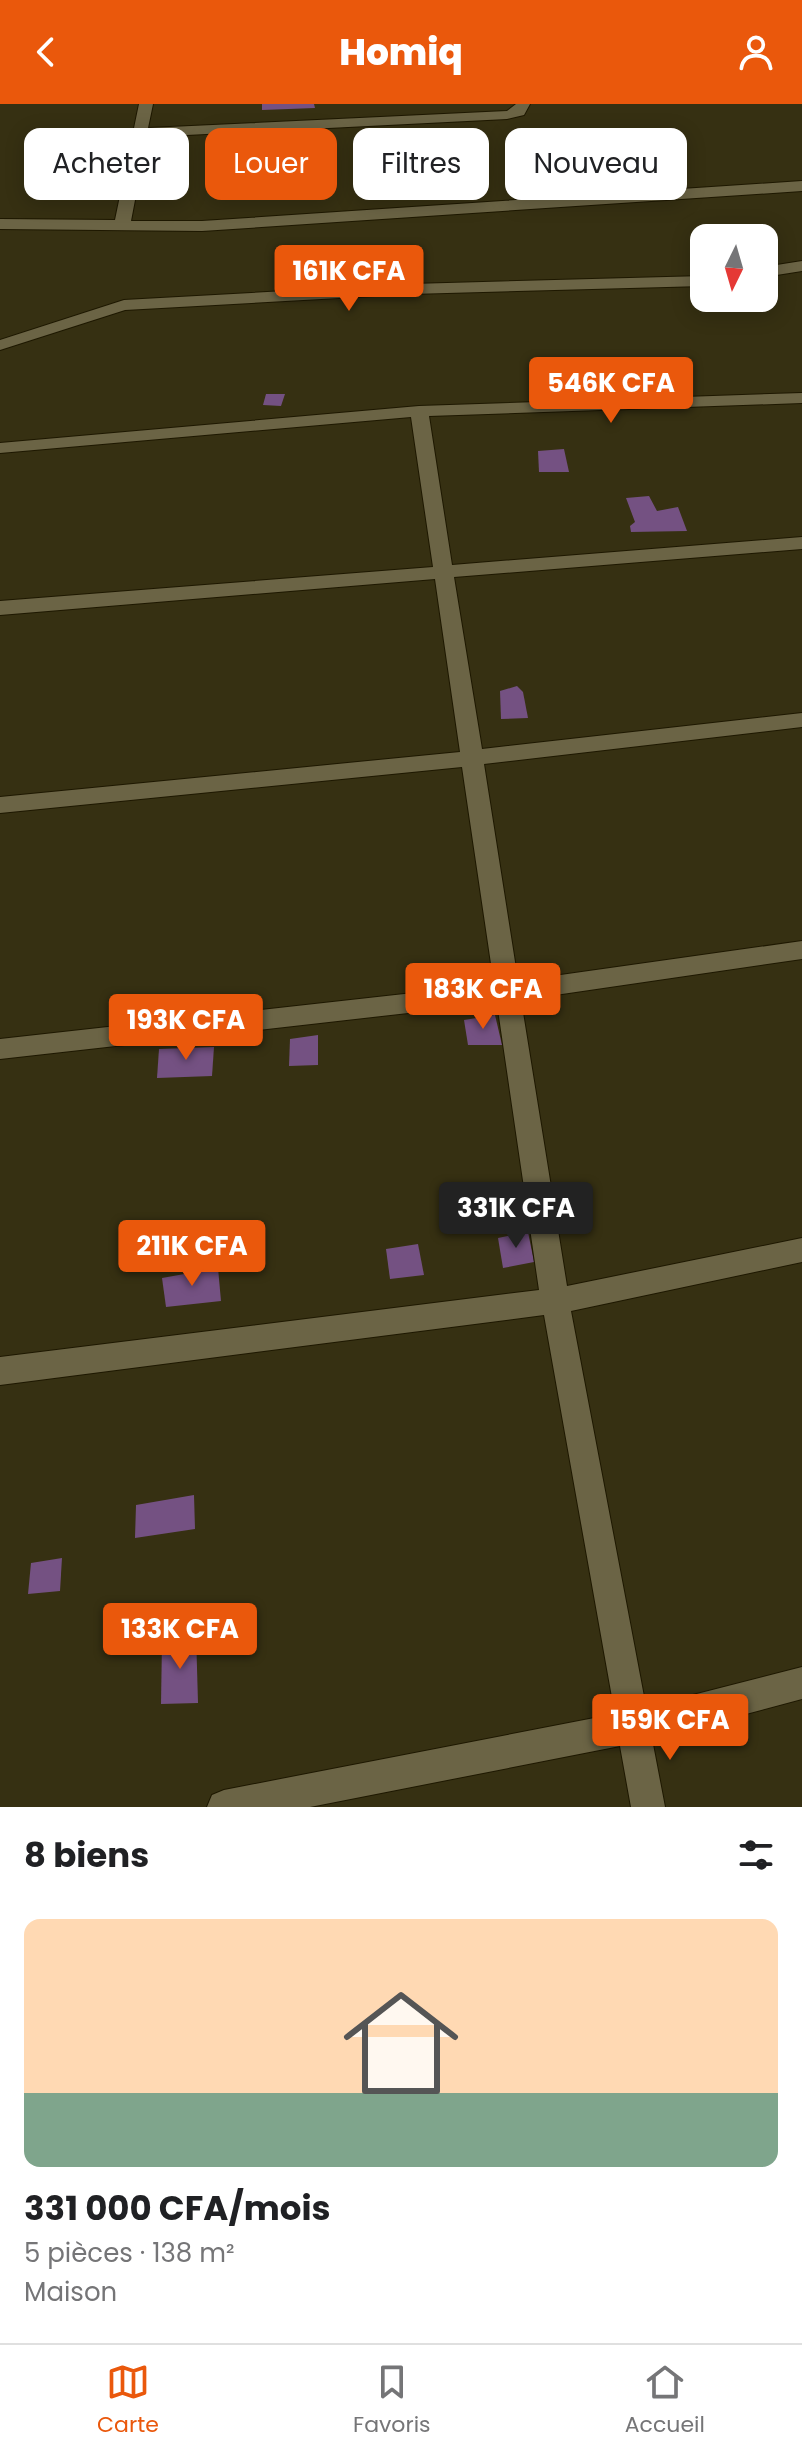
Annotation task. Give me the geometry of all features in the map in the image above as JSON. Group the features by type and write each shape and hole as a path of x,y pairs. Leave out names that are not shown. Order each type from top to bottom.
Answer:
{"street":[{"path":"141,128 146,104"},
{"path":"189,131 507,115 519,112 523,104"},
{"path":"0,224 202,226 801,188"},
{"path":"122,225 127,200"},
{"path":"778,270 802,266"},
{"path":"0,345 37,336 84,315 124,305 411,289 690,281"},
{"path":"0,448 419,411 802,398"},
{"path":"419,411 555,1301 648,1807"},
{"path":"0,608 802,543"},
{"path":"0,805 473,758 802,720"},
{"path":"0,1049 508,992 802,950"},
{"path":"0,1371 555,1301 802,1250"},
{"path":"224,1807 634,1727 802,1683"}],"building":[{"path":"262,104 314,104 315,108 262,110"},
{"path":"266,394 285,394 281,406 263,405"},
{"path":"564,449 569,472 539,472 538,451"},
{"path":"649,496 657,511 678,507 687,531 631,532 630,526 635,522 626,498"},
{"path":"517,686 523,692 528,718 501,719 500,691"},
{"path":"495,1015 502,1045 468,1045 464,1020"},
{"path":"318,1035 318,1065 289,1066 290,1039"},
{"path":"214,1047 212,1076 157,1078 159,1049"},
{"path":"528,1232 534,1262 503,1268 498,1238"},
{"path":"418,1244 424,1275 390,1279 386,1249"},
{"path":"218,1268 221,1301 166,1307 162,1278"},
{"path":"194,1495 195,1529 135,1538 136,1505"},
{"path":"62,1558 60,1591 28,1594 31,1563"},
{"path":"196,1633 198,1703 161,1704 162,1642"}]}
